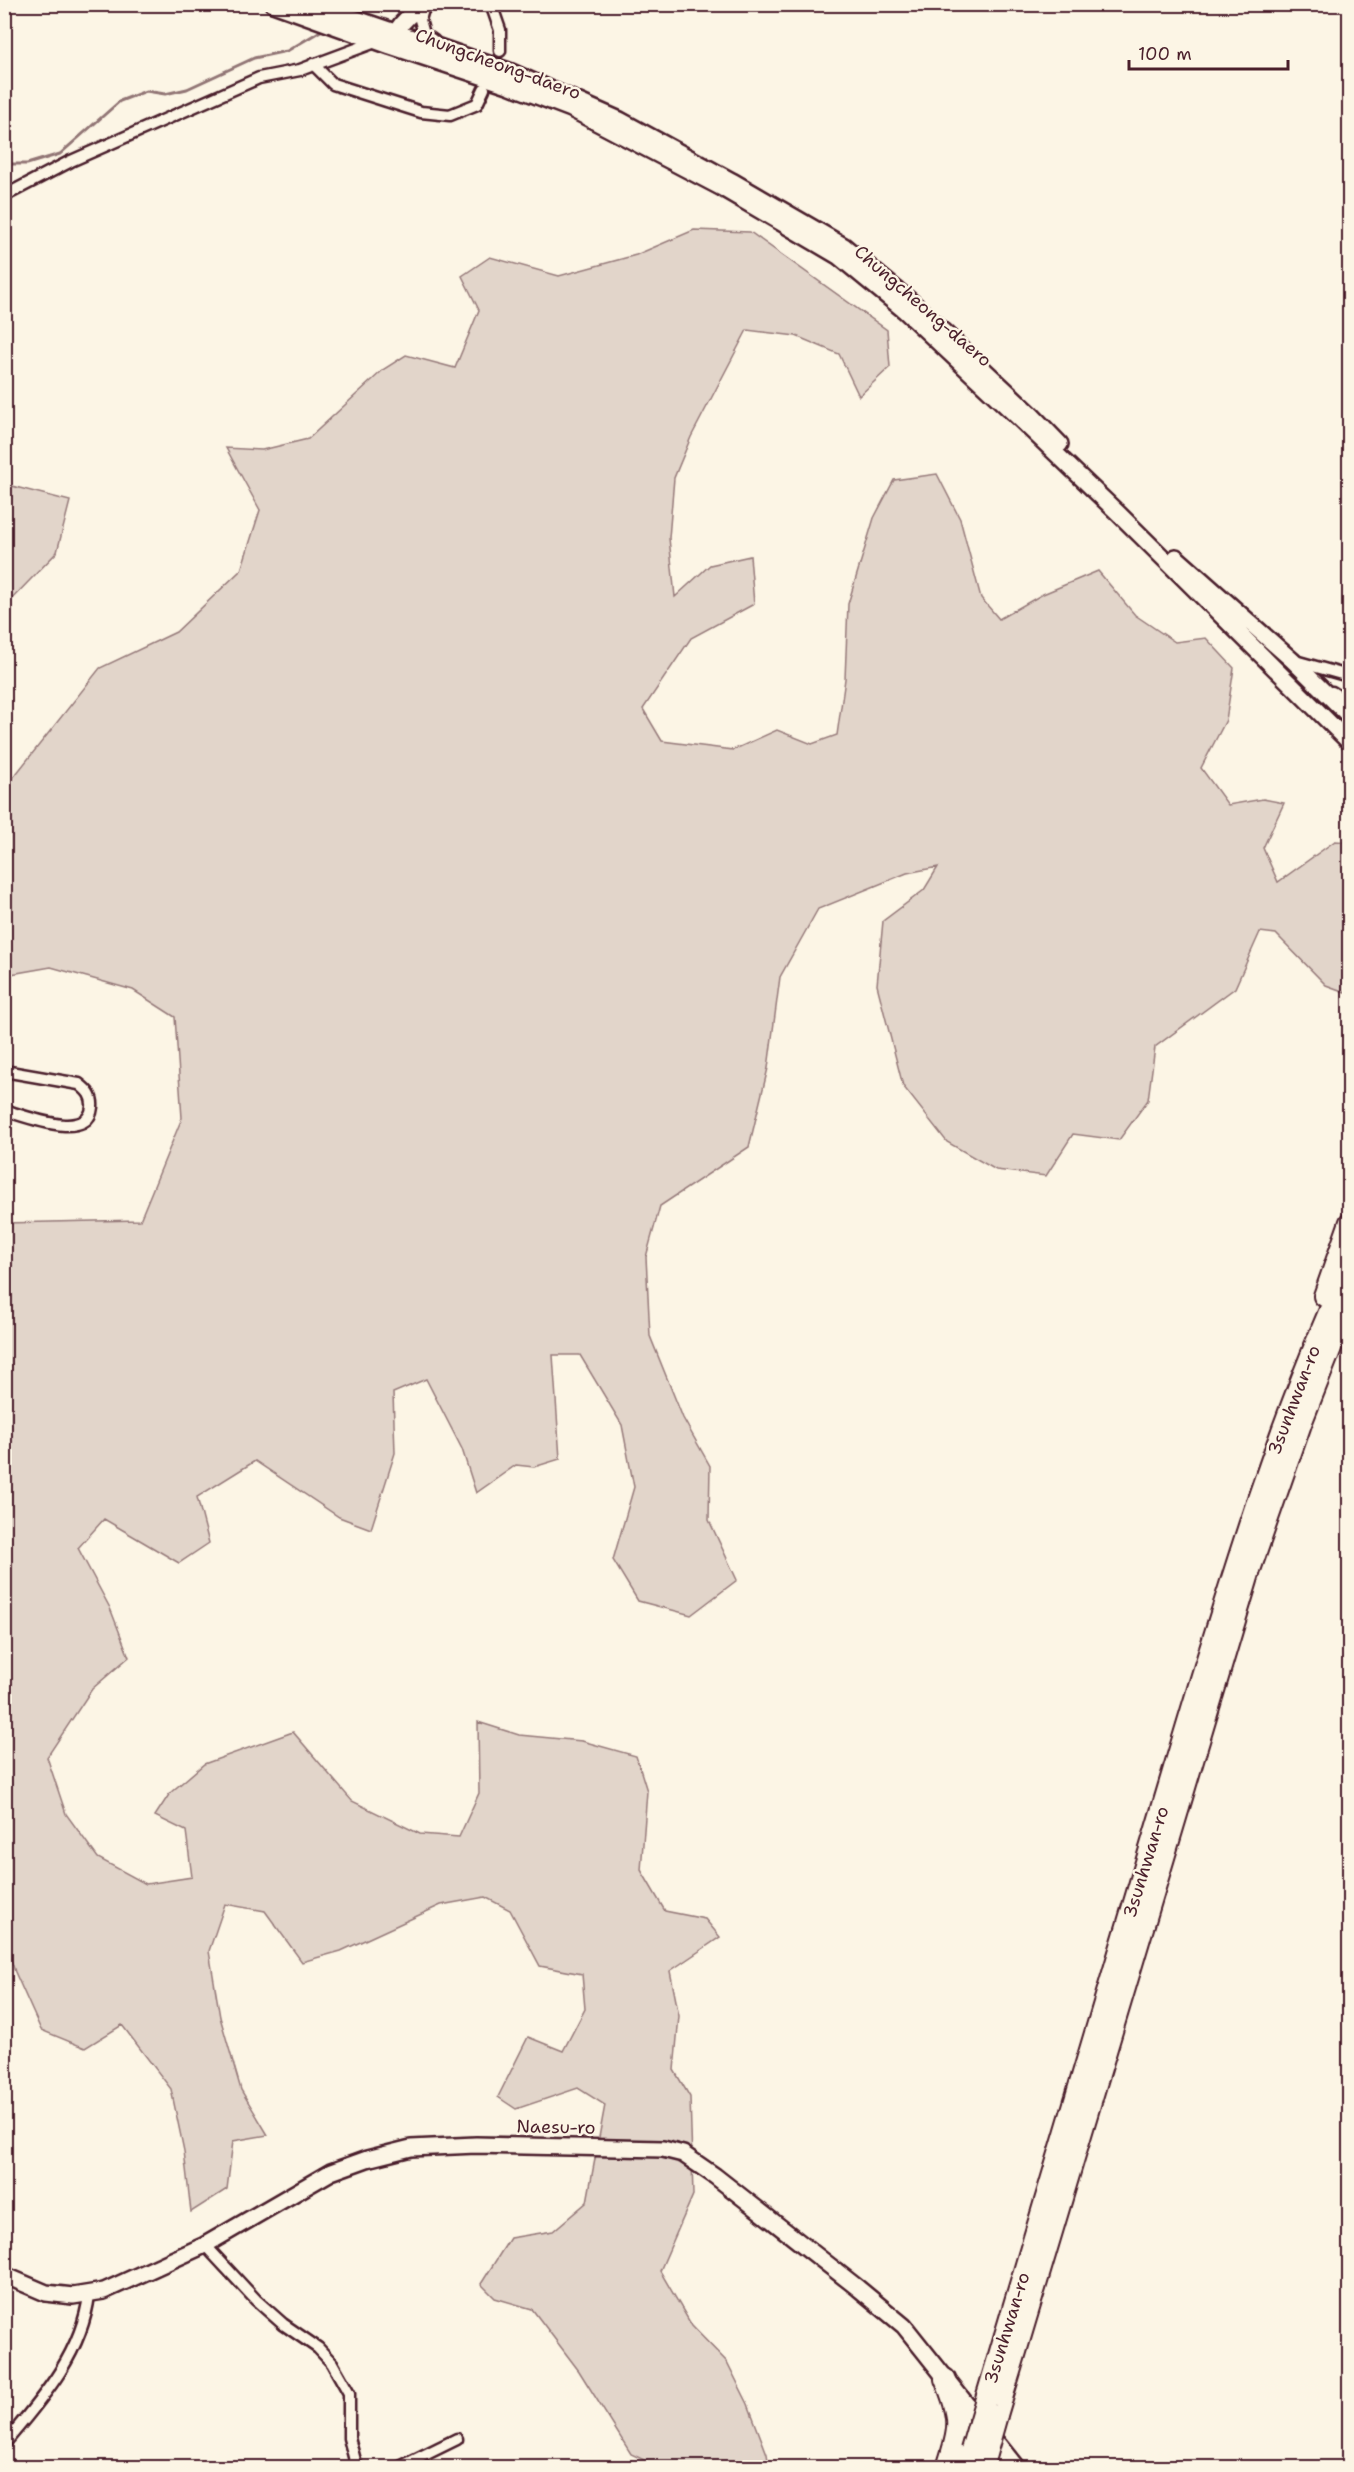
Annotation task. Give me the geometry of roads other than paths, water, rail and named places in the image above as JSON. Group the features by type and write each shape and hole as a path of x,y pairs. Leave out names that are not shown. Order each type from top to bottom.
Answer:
{"highway":[{"path":"1270,1463 1350,1222"},
{"name":"3sunhwan-ro","path":"991,2463 988,2413 1198,1688 1270,1463 1309,1359 1350,1265"},
{"name":"3sunhwan-ro","path":"988,2413 1271,1507 1350,1300"},
{"path":"1302,1421 1350,1324"},
{"path":"945,2379 957,2412 959,2432 947,2468"},
{"path":"959,2432 988,2413"},
{"path":"959,2432 972,2433 987,2442 996,2453 991,2463"}],"main road":[{"name":"Chungcheong-daero","path":"273,4 310,11 339,13 377,34 456,67 572,109 722,188 838,256 905,311 1022,421 1350,742"},
{"path":"395,33 402,22 426,5"},
{"name":"Chungcheong-daero","path":"310,11 357,34 395,33 509,71 620,120 844,246 914,304 1030,413 1121,509 1292,660 1350,717"},
{"name":"Naesu-ro","path":"4,2275 46,2293 89,2295 119,2285 205,2245 331,2172 389,2153 450,2145 663,2149 683,2154 695,2162 876,2301 904,2326 945,2379 988,2413 991,2463"}],"street":[{"path":"491,4 500,30 500,51"},
{"path":"426,5 420,20 424,34 450,51"},
{"path":"4,196 71,161 259,78 300,70 377,34"},
{"path":"313,64 333,84 421,112 450,115 477,104 484,89"},
{"path":"1292,660 1345,675 1350,679"},
{"path":"1310,677 1350,704"},
{"path":"4,1071 79,1084 88,1091 93,1104 90,1116 80,1125 66,1126 4,1110"},
{"path":"205,2245 256,2300 283,2324 318,2348 332,2363 348,2393 349,2438 357,2468"},
{"path":"4,2444 61,2371 77,2340 87,2310 89,2295"},
{"path":"398,2468 457,2439"}],"waterway":[{"path":"354,12 368,4"},
{"path":"4,164 27,164 60,154 120,101 146,91 165,94 187,89 254,58 287,51 324,29"}]}
